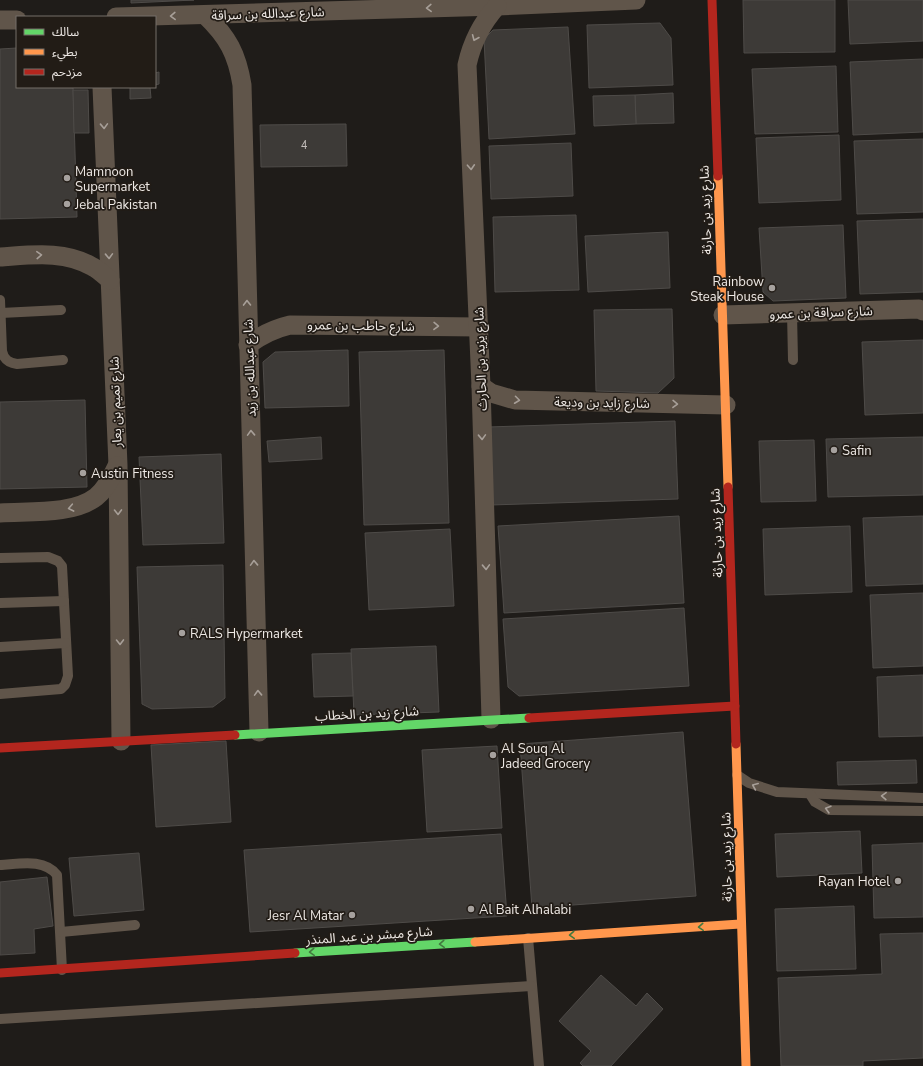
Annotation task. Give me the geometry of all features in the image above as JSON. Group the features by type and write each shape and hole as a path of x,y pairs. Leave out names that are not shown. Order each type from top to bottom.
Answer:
{"street":[{"name":"شارع عبدالله بن سراقة","path":"156,17 636,0"},
{"name":"شارع زيد بن حارثة","path":"712,0 726,405 740,924 746,1066"},
{"name":"شارع يزيد بن الحارث","path":"490,719 479,327 467,65 477,33 497,6"},
{"name":"شارع عبدالله بن زيد","path":"205,15 220,29 231,46 239,65 242,85 259,732"},
{"path":"0,20 16,20"},
{"name":"شارع تميم بن يعار","path":"102,88 118,465 121,741"},
{"path":"0,257 51,254 73,258 94,267 110,280"},
{"name":"شارع سراقة بن عمرو","path":"723,315 922,309"},
{"name":"شارع حاطب بن عمرو","path":"248,345 260,336 275,329 290,325 479,327"},
{"name":"شارع زايد بن وديعة","path":"481,386 503,397 527,401 726,405"},
{"path":"0,513 60,510 79,506 96,497 109,482 118,465"},
{"name":"شارع زيد بن الخطاب","path":"0,748 734,706"},
{"name":"شارع مبشر بن عبد المنذر","path":"0,973 740,924"}],"lane":[{"path":"0,300 2,351 8,362 17,364 63,360"},
{"path":"0,313 61,310"},
{"path":"792,313 793,360"},
{"path":"0,558 53,558 62,566 68,681 61,689 0,694"},
{"path":"0,603 64,601"},
{"path":"0,647 66,643"},
{"path":"737,775 763,789 777,792 923,798"},
{"path":"810,794 815,802 822,807 836,811 923,811"},
{"path":"0,865 40,863 53,869 57,875 62,970"},
{"path":"61,932 135,925"},
{"path":"528,938 539,1066"},
{"path":"0,1019 531,986"}],"building":[{"path":"131,0 194,0 131,3"},
{"path":"743,0 835,0 835,52 744,53"},
{"path":"848,0 923,0 923,41 850,44"},
{"path":"660,23 671,38 673,85 589,88 587,25"},
{"path":"568,27 575,134 489,139 484,39 493,30"},
{"path":"16,48 16,88 73,88 77,217 0,219 0,49"},
{"path":"923,59 923,132 853,135 850,62"},
{"path":"836,66 838,132 755,134 752,69"},
{"path":"159,72 159,84 156,85 156,73"},
{"path":"130,88 150,88 151,98 130,99"},
{"path":"73,90 88,90 89,133 74,133"},
{"path":"673,93 674,123 636,124 635,95"},
{"path":"635,95 636,124 594,126 593,96"},
{"path":"346,124 347,166 261,167 260,125"},
{"path":"839,135 841,200 759,203 756,138"},
{"path":"923,139 923,212 857,214 854,141"},
{"path":"571,143 573,196 491,199 489,146"},
{"path":"576,215 579,290 495,292 493,217"},
{"path":"923,219 923,292 860,294 857,221"},
{"path":"843,225 846,298 773,301 763,292 759,228"},
{"path":"668,232 670,288 588,292 585,236"},
{"path":"672,309 674,378 658,393 596,391 594,310"},
{"path":"923,340 923,413 865,415 862,342"},
{"path":"348,350 349,406 265,408 263,362 275,352"},
{"path":"444,350 449,523 364,525 359,352"},
{"path":"85,400 87,487 0,489 0,402"},
{"path":"675,421 678,499 491,505 488,427"},
{"path":"321,437 322,459 269,462 267,441"},
{"path":"923,437 923,495 828,497 826,439"},
{"path":"814,440 816,501 761,502 759,441"},
{"path":"221,454 224,543 143,545 139,457"},
{"path":"679,516 684,603 504,613 498,526"},
{"path":"923,516 923,584 866,586 863,518"},
{"path":"850,526 852,592 765,595 763,529"},
{"path":"450,529 454,606 369,610 365,533"},
{"name":"RALS Hypermarket","path":"223,565 225,698 213,707 152,709 142,704 137,567"},
{"path":"923,593 923,666 873,668 870,595"},
{"path":"684,608 689,686 519,696 508,687 503,619"},
{"path":"436,646 439,712 354,715 351,649"},
{"path":"351,653 353,696 314,697 312,654"},
{"path":"923,675 923,736 879,737 877,677"},
{"path":"683,732 696,896 532,908 520,744"},
{"path":"226,741 231,822 156,827 151,745"},
{"path":"497,746 502,828 427,832 422,750"},
{"path":"916,760 917,783 838,785 837,762"},
{"path":"860,831 862,873 777,877 775,834"},
{"path":"501,834 507,916 250,932 244,850"},
{"name":"Rayan Hotel","path":"923,843 923,917 874,918 872,845"},
{"path":"139,853 144,910 74,916 69,858"},
{"path":"47,877 53,926 34,929 35,953 0,955 0,882"},
{"path":"854,906 856,969 777,971 775,909"},
{"path":"923,933 923,1058 863,1061 863,1066 781,1066 778,978 882,974 880,934"},
{"path":"601,975 636,1006 647,993 663,1009 611,1066 583,1066 580,1063 591,1051 559,1021"}],"traffic: fast":[{"path":"235,735 529,718"},
{"path":"295,953 475,942"}],"traffic: slow":[{"path":"718,176 728,487"},
{"path":"736,744 746,1066"},
{"path":"475,942 740,924"}],"traffic: jam":[{"path":"712,0 718,176"},
{"path":"728,487 736,744"},
{"path":"529,718 735,706"},
{"path":"0,748 235,735"},
{"path":"0,973 295,953"}],"place":[{"name":"Mamnoon Supermarket","path":"67,178"},
{"name":"Jebal Pakistan","path":"67,204"},
{"name":"Rainbow Steak House","path":"772,288"},
{"name":"Safin","path":"834,450"},
{"name":"Austin Fitness","path":"83,473"},
{"name":"RALS Hypermarket","path":"182,633"},
{"name":"Al Souq Al Jadeed Grocery","path":"493,755"},
{"name":"Rayan Hotel","path":"898,881"},
{"name":"Al Bait Alhalabi","path":"471,909"},
{"name":"Jesr Al Matar","path":"352,915"}]}
